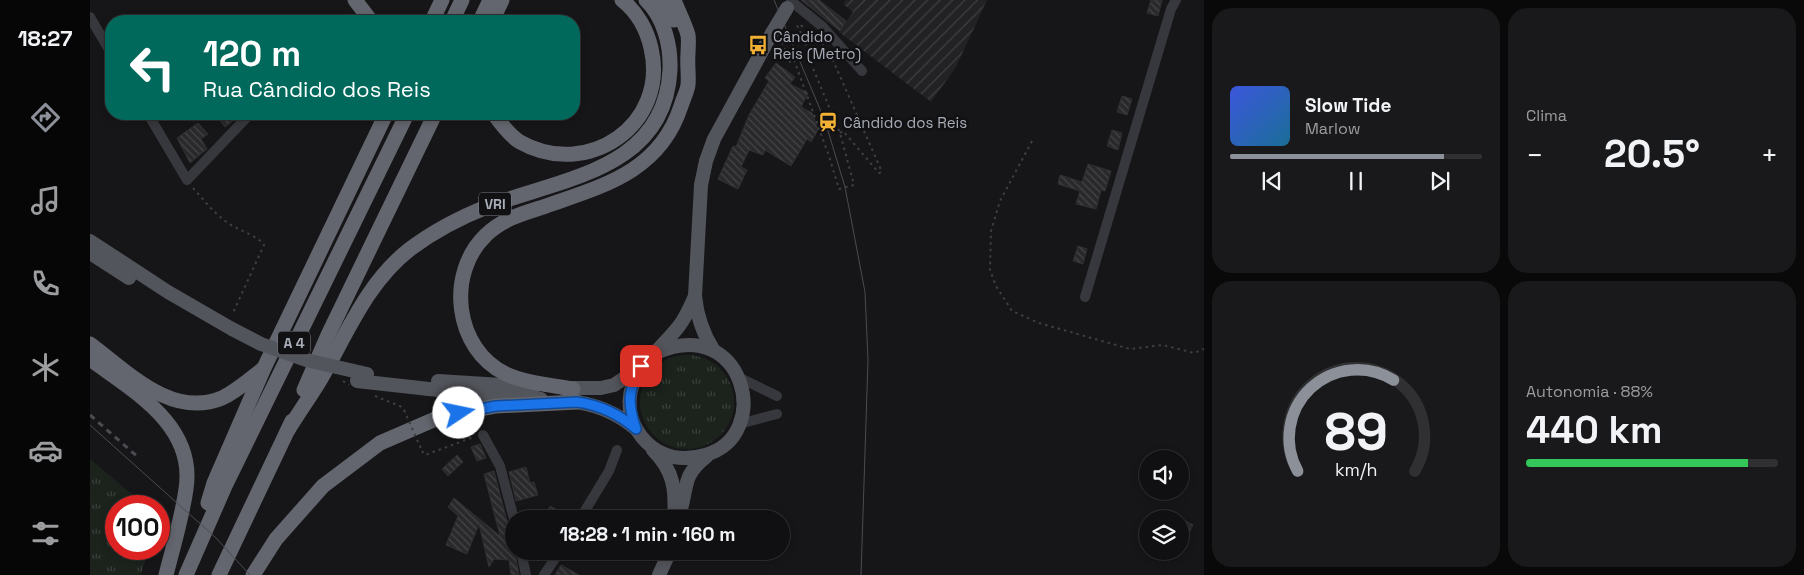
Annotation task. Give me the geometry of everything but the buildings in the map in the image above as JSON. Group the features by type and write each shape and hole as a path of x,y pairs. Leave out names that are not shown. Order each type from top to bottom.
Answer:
{"highway":[{"path":"356,0 367,15"},
{"path":"435,15 442,0"},
{"path":"455,15 462,0"},
{"path":"483,15 490,0"},
{"path":"495,15 502,0"},
{"path":"498,120 518,141 540,151 564,156 590,152 612,142 633,124 647,102 653,81 654,59 649,39 638,16 622,0"},
{"name":"VRI","path":"288,430 319,382 373,287 391,266 409,250 450,223 488,206 603,168 630,150 650,130 664,106 669,83 670,54 661,22 646,0"},
{"path":"662,0 672,15 688,57"},
{"path":"575,395 505,373 488,361 476,348 461,312 460,293 463,272 469,257 486,235 508,219 606,185 623,177 646,161 666,139 680,112 688,86 688,36 674,0"},
{"path":"354,179 375,120"},
{"path":"185,575 214,483 264,368 383,120"},
{"name":"A 4","path":"185,575 224,486 404,120"},
{"name":"A 4","path":"219,575 288,430 328,335 432,120"},
{"path":"90,344 152,391 167,398 183,402 196,403 222,397 236,390 264,368"},
{"path":"90,358 153,407 176,432 181,445 186,460 186,488 166,575"},
{"path":"253,575 276,539 323,486 380,443 440,416 575,395"}],"main road":[{"path":"714,351 702,330 695,296 701,185 706,161 714,139 775,35 790,3"},
{"path":"90,241 259,352 304,368 357,382 447,391 575,395 614,385 656,353 682,322 695,296"},
{"path":"90,253 164,300 229,331"},
{"path":"656,353 670,347 685,344 700,346 714,351 728,362 738,377 743,392 743,409 739,424 732,437 722,447 709,454 696,465 688,475 681,510"},
{"path":"636,429 630,413 629,397 633,381 641,366"},
{"path":"575,395 590,404 623,418 636,429 659,455 674,487 674,510"},
{"path":"649,445 663,454 678,458 694,458 709,454"},
{"path":"659,575 666,560"}],"street":[{"path":"1085,296 1171,9 1176,0"},
{"path":"790,3 823,27 862,71"},
{"path":"90,17 105,43"},
{"path":"152,120 187,180 244,120"},
{"path":"738,377 778,396"},
{"path":"739,424 777,414"},
{"path":"483,435 500,466 512,510"},
{"path":"585,510 609,471 617,450"},
{"path":"523,560 526,575"},
{"path":"544,575 554,560"}],"path":[{"path":"794,60 830,156 839,189 854,185 840,133 808,54 810,53 797,25 810,29"},
{"path":"775,35 790,62 808,54"},
{"path":"818,37 832,58 882,172 879,173 844,132 840,133"},
{"path":"1032,141 1000,201 991,231 990,270 996,286 1012,311 1039,323 1130,349 1163,345 1194,353 1204,349"},
{"path":"187,180 205,202 224,220 241,232 261,240 264,245 229,331"},
{"path":"368,393 402,407 425,455 480,434 483,435"}],"shaded area":[{"path":"846,0 987,0 956,67 931,102 839,32 853,12 843,4"}],"green space":[{"path":"687,355 705,359 720,369 730,384 734,402 730,420 720,435 705,445 687,449 669,445 654,435 644,420 640,402 644,384 654,369 669,359"},
{"path":"90,459 133,495 105,495 105,560 146,560 141,575 90,575"}],"tram line":[{"path":"774,0 825,121 845,187 865,292 868,360 861,575"},
{"path":"90,425 215,537 250,575"}],"railway":[{"path":"90,415 139,458"}],"place":[{"name":"Cândido Reis (Metro)","path":"758,45"},
{"name":"Cândido dos Reis","path":"828,122"}],"route":[{"path":"459,413 496,406 577,402 604,409 623,418 636,429 630,413 629,397 633,381 641,366"}]}
